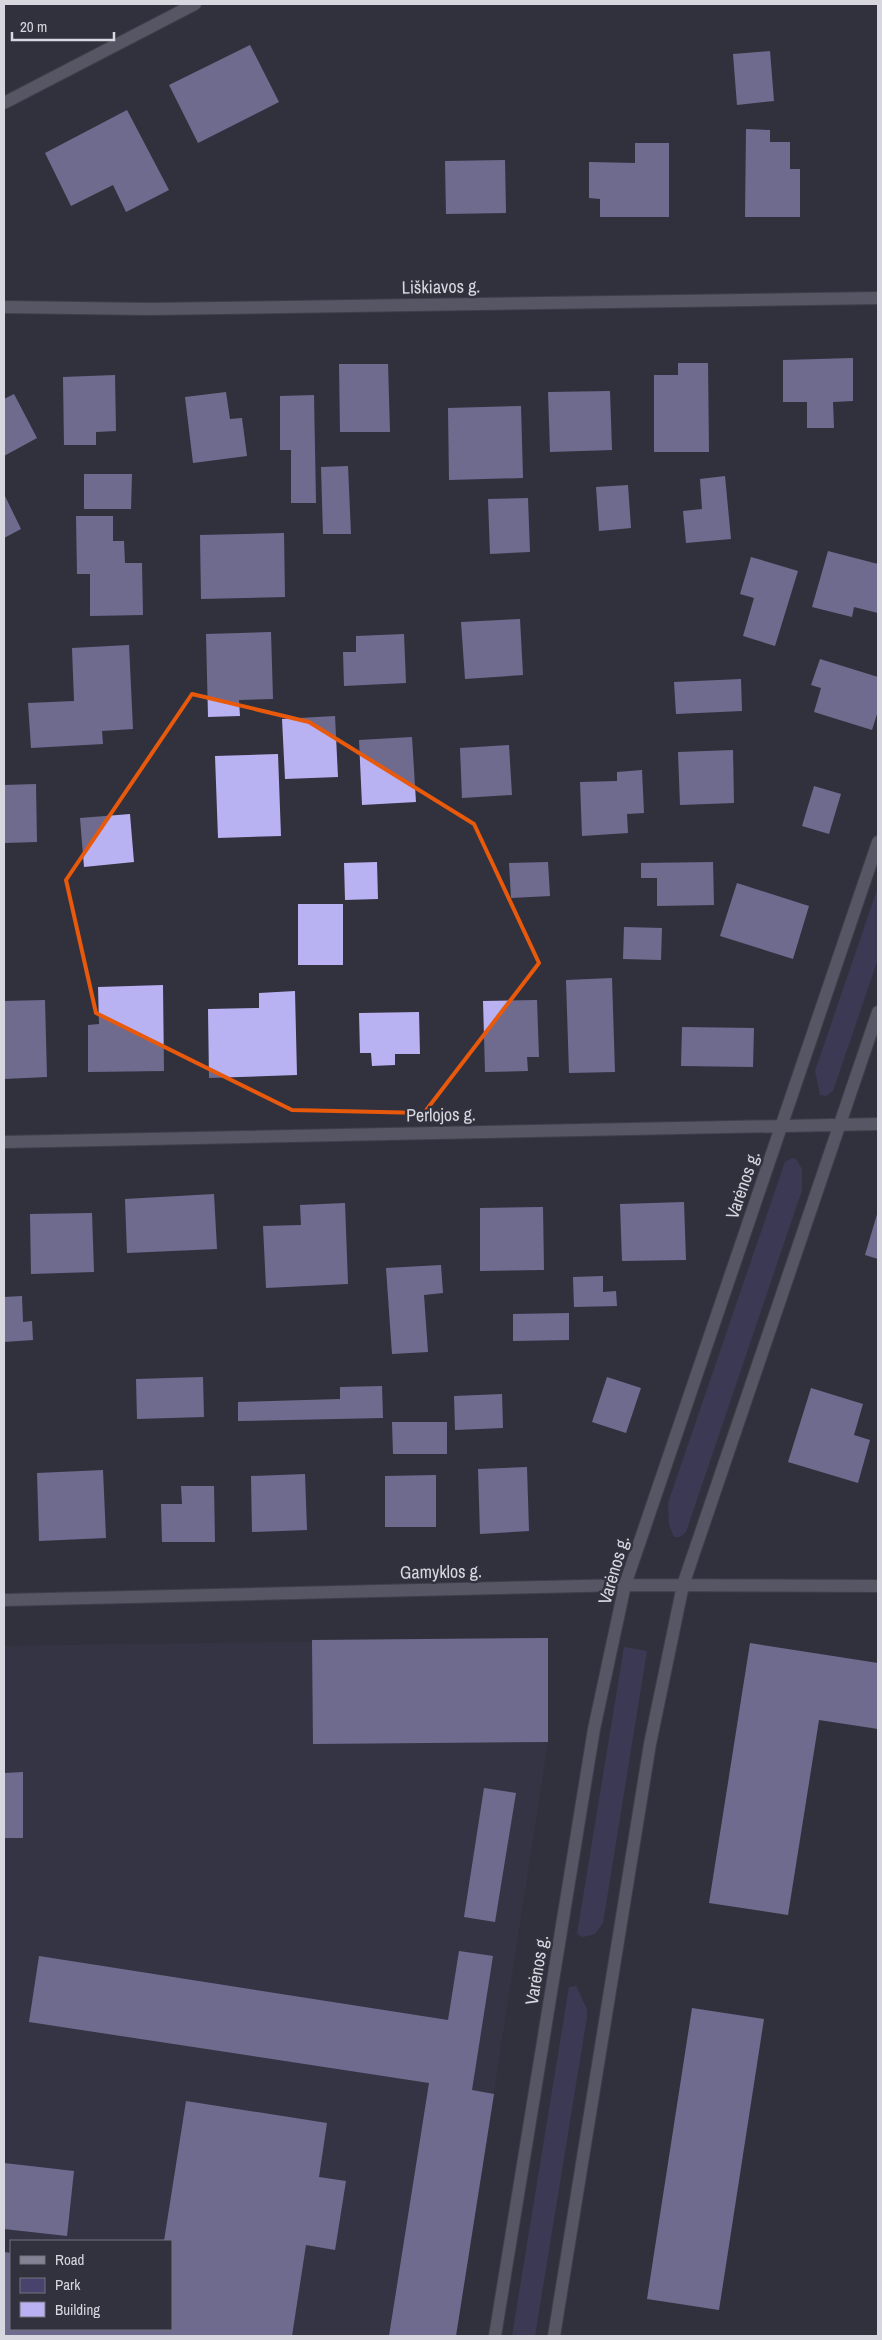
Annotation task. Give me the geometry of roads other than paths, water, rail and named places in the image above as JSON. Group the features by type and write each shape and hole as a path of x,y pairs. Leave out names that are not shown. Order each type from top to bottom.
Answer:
{"street":[{"path":"4,103 195,4"},
{"name":"Liškiavos g.","path":"4,307 149,309 878,298"},
{"name":"Varėnos g.","path":"495,2336 594,1729 625,1584 878,842"},
{"path":"554,2336 650,1744 683,1585 878,1012"},
{"name":"Perlojos g.","path":"4,1142 878,1124"},
{"name":"Gamyklos g.","path":"4,1600 625,1584 878,1586"}]}
